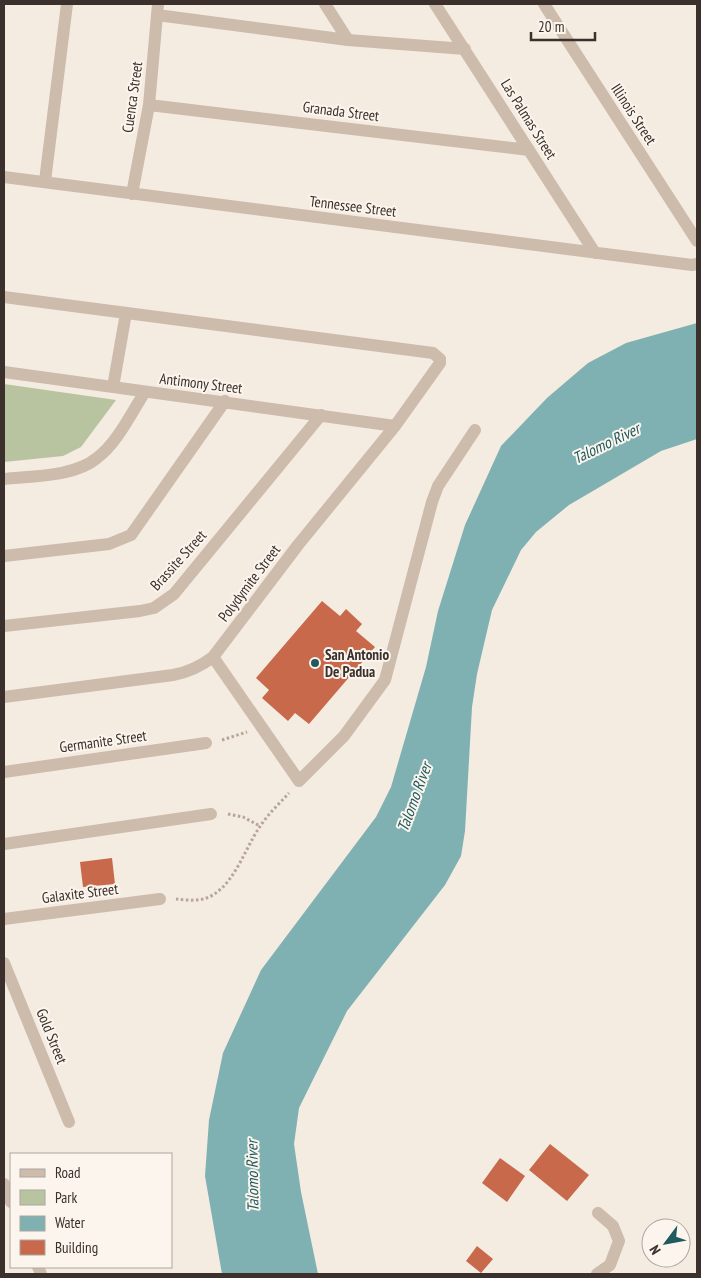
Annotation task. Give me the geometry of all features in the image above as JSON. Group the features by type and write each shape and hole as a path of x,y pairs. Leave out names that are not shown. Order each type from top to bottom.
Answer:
{"street":[{"path":"45,181 67,4"},
{"path":"325,4 348,40"},
{"name":"Las Palmas Street","path":"435,4 595,253"},
{"name":"Illinois Street","path":"544,4 697,241"},
{"path":"158,9 348,40 465,49"},
{"name":"Cuenca Street","path":"132,194 149,105 158,9"},
{"name":"Granada Street","path":"149,105 529,150"},
{"name":"Tennessee Street","path":"4,177 595,253 692,265 697,264"},
{"path":"4,297 126,313 112,387"},
{"name":"Polydymite Street","path":"4,697 190,672 213,657 298,546 395,426 438,367 440,359 433,353 126,313"},
{"name":"Antimony Street","path":"4,372 225,401 395,426"},
{"path":"4,479 75,469 97,458 110,445 145,392"},
{"path":"4,556 109,544 131,534 225,401"},
{"name":"Brassite Street","path":"4,626 140,612 164,602 174,594 322,415"},
{"path":"213,657 299,781 344,736 385,680 432,502 438,486 475,430"},
{"name":"Germanite Street","path":"4,772 206,743"},
{"path":"4,844 211,814"},
{"name":"Galaxite Street","path":"4,919 160,899"},
{"name":"Gold Street","path":"4,963 70,1122"},
{"path":"4,1184 10,1199"},
{"path":"597,1274 610,1265 619,1241 613,1226 598,1213"}],"path":[{"path":"206,743 226,740 262,727"},
{"path":"160,899 202,899 212,895 232,874 260,826 299,781"},
{"path":"211,814 243,817 260,826"}],"green space":[{"path":"4,384 116,400 81,447 63,456 4,462"}],"water":[{"name":"Talomo River","path":"697,323 697,439 661,451 569,505 536,532 521,550 492,610 477,674 472,707 465,831 461,856 445,885 347,1011 299,1108 294,1144 301,1192 318,1274 222,1274 205,1176 209,1120 223,1053 261,970 376,817 391,787 426,667 438,611 465,525 501,446 547,398 588,363 626,343"}],"building":[{"name":"San Antonio De Padua","path":"322,601 340,616 346,609 362,624 356,631 375,647 309,724 295,713 288,721 262,698 269,690 256,678"},
{"path":"112,858 115,884 83,887 80,862"},
{"path":"550,1144 589,1175 567,1201 529,1170"},
{"path":"500,1158 525,1176 507,1202 482,1183"},
{"path":"477,1246 493,1259 481,1273 466,1261"}],"place":[{"name":"San Antonio De Padua","path":"315,663"}]}
